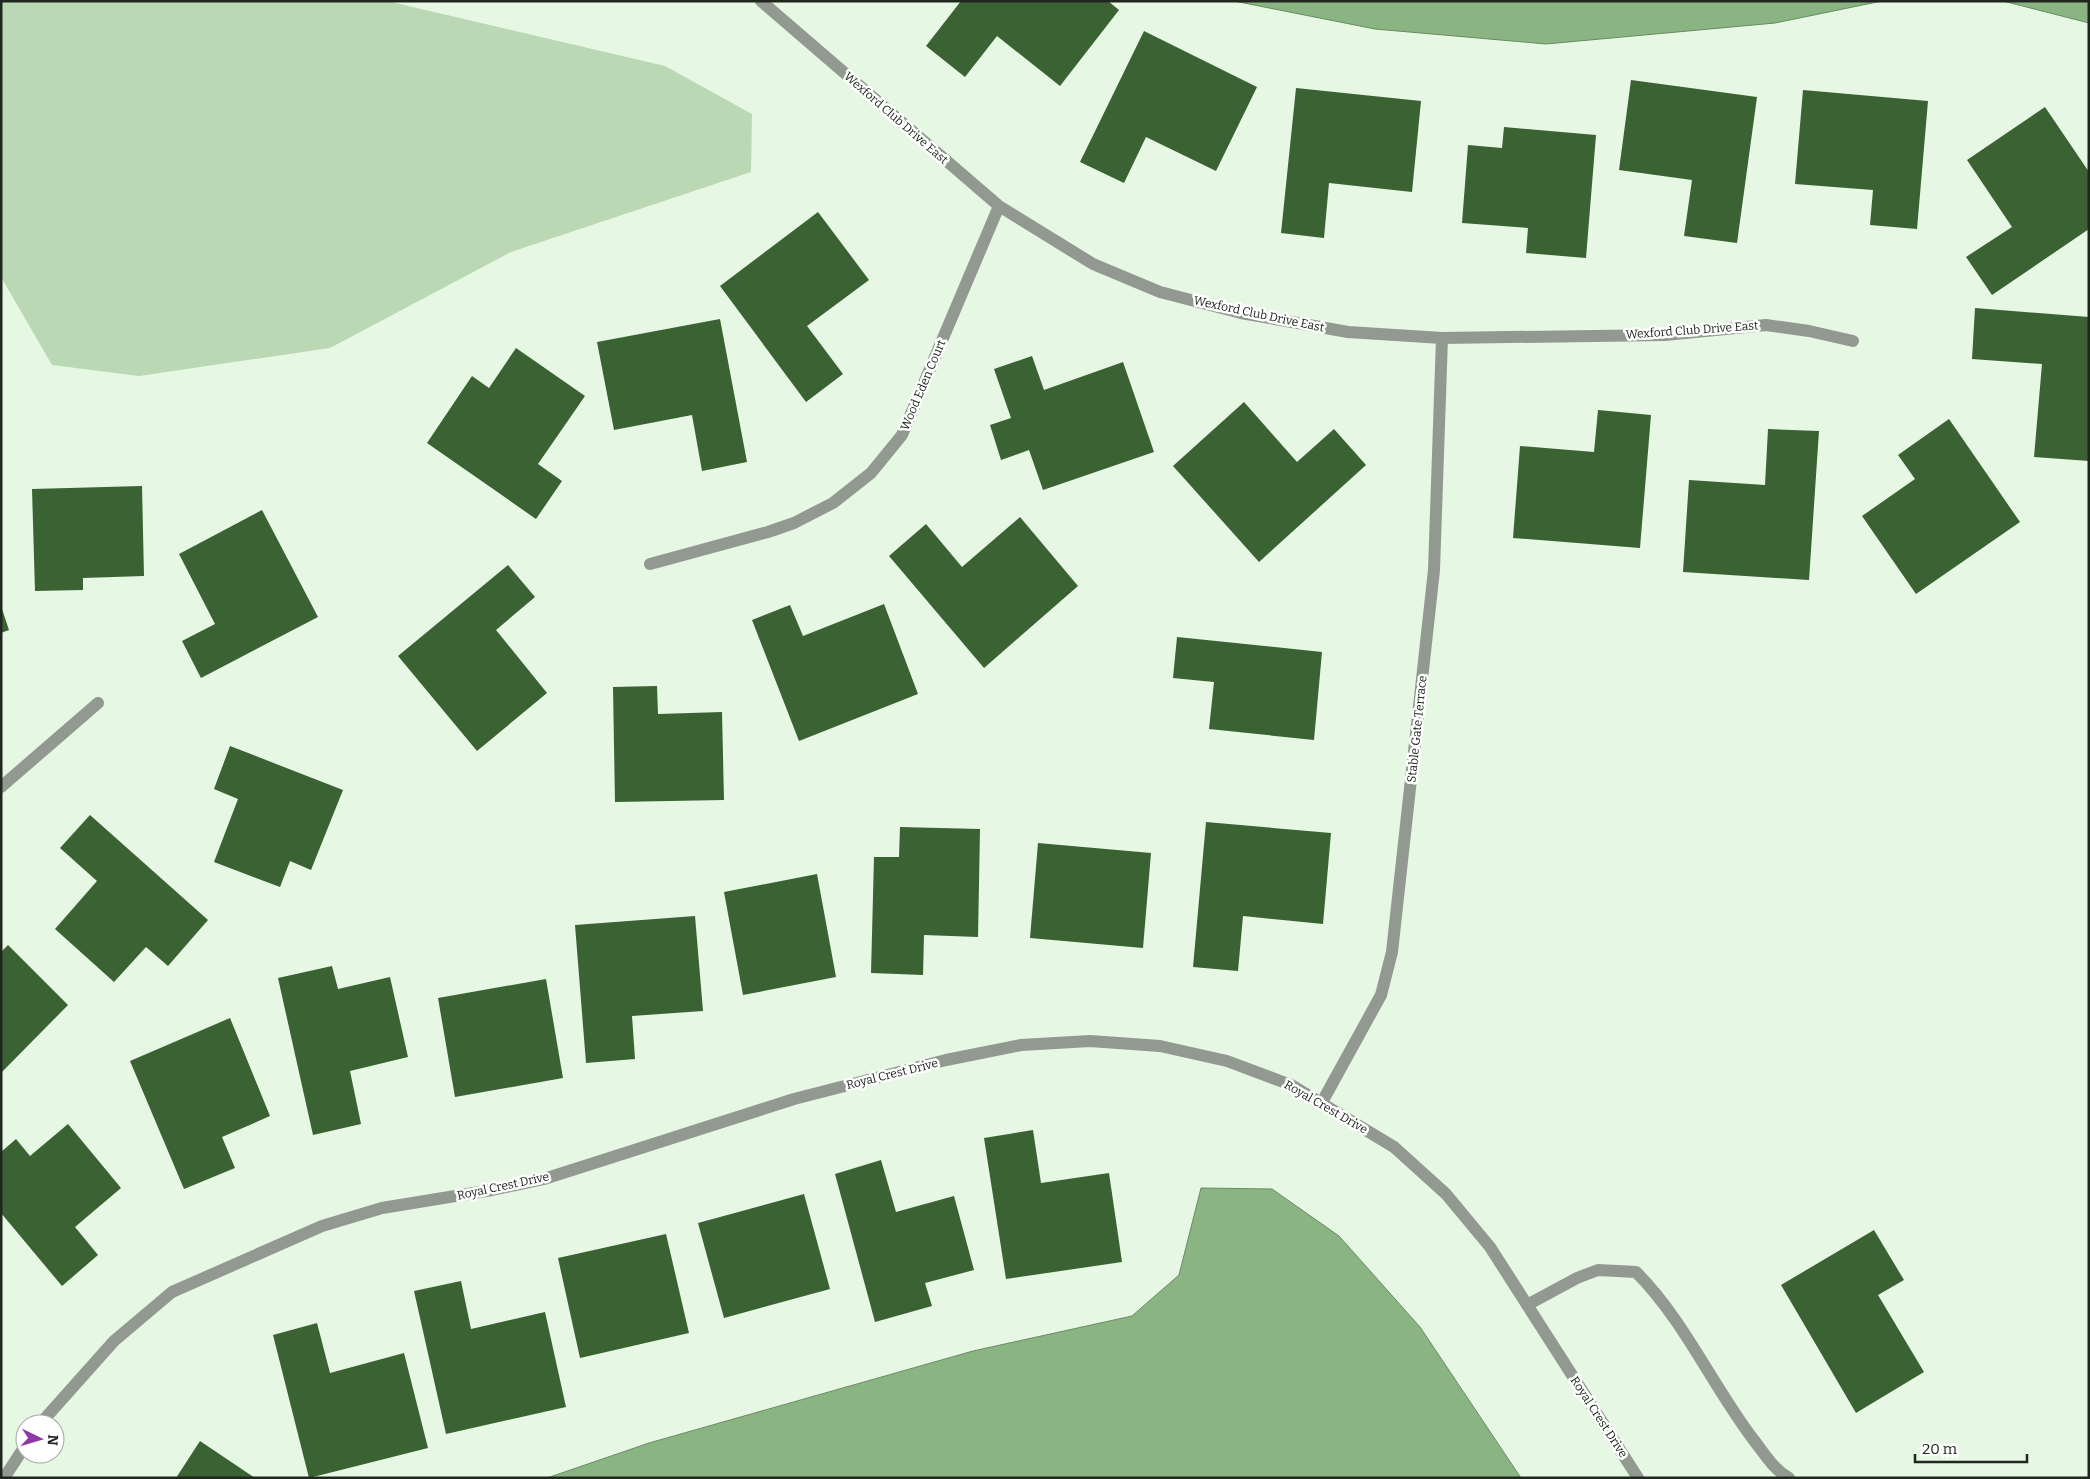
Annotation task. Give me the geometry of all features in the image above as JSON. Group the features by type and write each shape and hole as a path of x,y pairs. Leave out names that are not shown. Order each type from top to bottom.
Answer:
{"street":[{"name":"Wexford Club Drive East","path":"761,1 999,206 1093,264 1160,292 1241,313 1348,332 1442,338 1665,335 1766,325 1810,331 1854,341"},
{"name":"Wood Eden Court","path":"650,564 768,532 794,523 834,503 871,473 902,435 999,206"},
{"name":"Stable Gate Terrace","path":"1321,1104 1381,995 1392,952 1434,570 1442,338"},
{"path":"1,786 98,703"},
{"name":"Royal Crest Drive","path":"49,1414 114,1341 172,1292 322,1226 382,1208 492,1190 544,1179 794,1099 927,1065 1021,1045 1090,1041 1160,1046 1227,1061 1291,1085 1394,1147 1446,1194 1490,1247 1638,1478"},
{"path":"1527,1305 1577,1278 1598,1270 1636,1272 1650,1286 1669,1311 1743,1426 1778,1472 1788,1478"},
{"path":"4,1478 15,1461"}],"shaded area":[{"path":"1,1 387,1 665,66 752,114 751,172 511,252 330,348 139,376 52,365 1,277"},
{"path":"1234,1 1882,1 1775,23 1546,44 1375,29"},
{"path":"2003,1 2089,1 2089,23"},
{"path":"1201,1188 1272,1189 1339,1236 1420,1327 1521,1478 547,1478 649,1443 973,1351 1132,1316 1179,1275"}],"building":[{"path":"961,1 1108,1 1119,10 1060,86 997,36 965,77 926,46"},
{"path":"1144,31 1257,87 1216,171 1146,137 1124,183 1080,162"},
{"path":"1631,80 1757,97 1737,243 1684,236 1692,180 1619,170"},
{"path":"1296,88 1421,101 1412,192 1329,183 1324,238 1281,233"},
{"path":"1803,90 1928,101 1917,229 1870,225 1873,190 1795,184"},
{"path":"2045,107 2089,172 2089,229 1992,295 1966,257 2012,227 1967,160"},
{"path":"1504,127 1596,135 1586,258 1526,253 1528,228 1462,223 1468,145 1502,148"},
{"path":"818,212 869,280 807,326 843,374 806,402 720,286"},
{"path":"1975,308 2089,317 2089,461 2034,457 2042,364 1972,359"},
{"path":"720,319 747,462 702,471 692,415 614,430 597,342"},
{"path":"516,348 585,396 538,464 562,481 536,519 427,443 472,376 489,388"},
{"path":"1032,356 1044,390 1123,362 1154,452 1043,490 1029,450 1001,460 990,425 1011,418 994,369"},
{"path":"1244,402 1297,462 1334,429 1366,465 1259,562 1173,466"},
{"path":"1598,410 1651,415 1640,548 1513,538 1520,446 1594,452"},
{"path":"1949,419 2020,522 1916,594 1862,516 1915,479 1898,455"},
{"path":"1768,429 1819,431 1809,580 1683,572 1689,480 1765,485"},
{"path":"142,486 144,576 83,578 83,590 35,591 32,489"},
{"path":"262,510 318,617 201,678 182,641 215,624 179,554"},
{"path":"1020,517 1078,586 984,668 889,556 926,524 962,567"},
{"path":"508,565 535,597 496,630 547,693 477,751 398,656"},
{"path":"884,604 918,694 799,741 752,620 790,605 803,636"},
{"path":"1,606 9,630 1,633"},
{"path":"1177,637 1322,652 1314,740 1209,729 1214,682 1173,678"},
{"path":"657,686 658,714 722,712 724,800 615,802 613,687"},
{"path":"230,746 343,790 311,870 290,861 280,887 214,862 238,799 214,789"},
{"path":"90,815 208,920 168,966 146,947 114,982 55,929 97,881 60,848"},
{"path":"1206,822 1331,833 1323,924 1243,916 1238,971 1193,967"},
{"path":"900,827 980,829 978,937 924,935 923,975 871,973 874,857 899,857"},
{"path":"1038,843 1151,853 1143,948 1030,938"},
{"path":"817,874 836,977 743,995 724,892"},
{"path":"695,916 703,1011 632,1016 635,1059 586,1063 575,925"},
{"path":"8,945 68,1005 1,1073 1,952"},
{"path":"332,966 338,989 390,977 408,1057 350,1071 361,1124 313,1135 278,978"},
{"path":"546,979 563,1078 455,1097 438,998"},
{"path":"230,1018 270,1116 222,1137 235,1168 184,1189 130,1061"},
{"path":"68,1124 121,1188 75,1227 98,1255 62,1286 1,1213 1,1152 16,1139 30,1156"},
{"path":"1033,1130 1041,1183 1109,1173 1122,1262 1006,1279 984,1138"},
{"path":"881,1160 896,1212 954,1196 974,1270 925,1283 932,1306 875,1322 835,1174"},
{"path":"804,1194 830,1289 724,1318 698,1223"},
{"path":"1874,1230 1904,1280 1878,1295 1924,1372 1856,1413 1781,1285"},
{"path":"666,1234 689,1333 580,1358 558,1258"},
{"path":"461,1281 471,1329 545,1312 566,1407 446,1434 414,1291"},
{"path":"317,1323 330,1373 404,1353 428,1448 309,1478 273,1335"},
{"path":"200,1441 255,1478 176,1478"}]}
